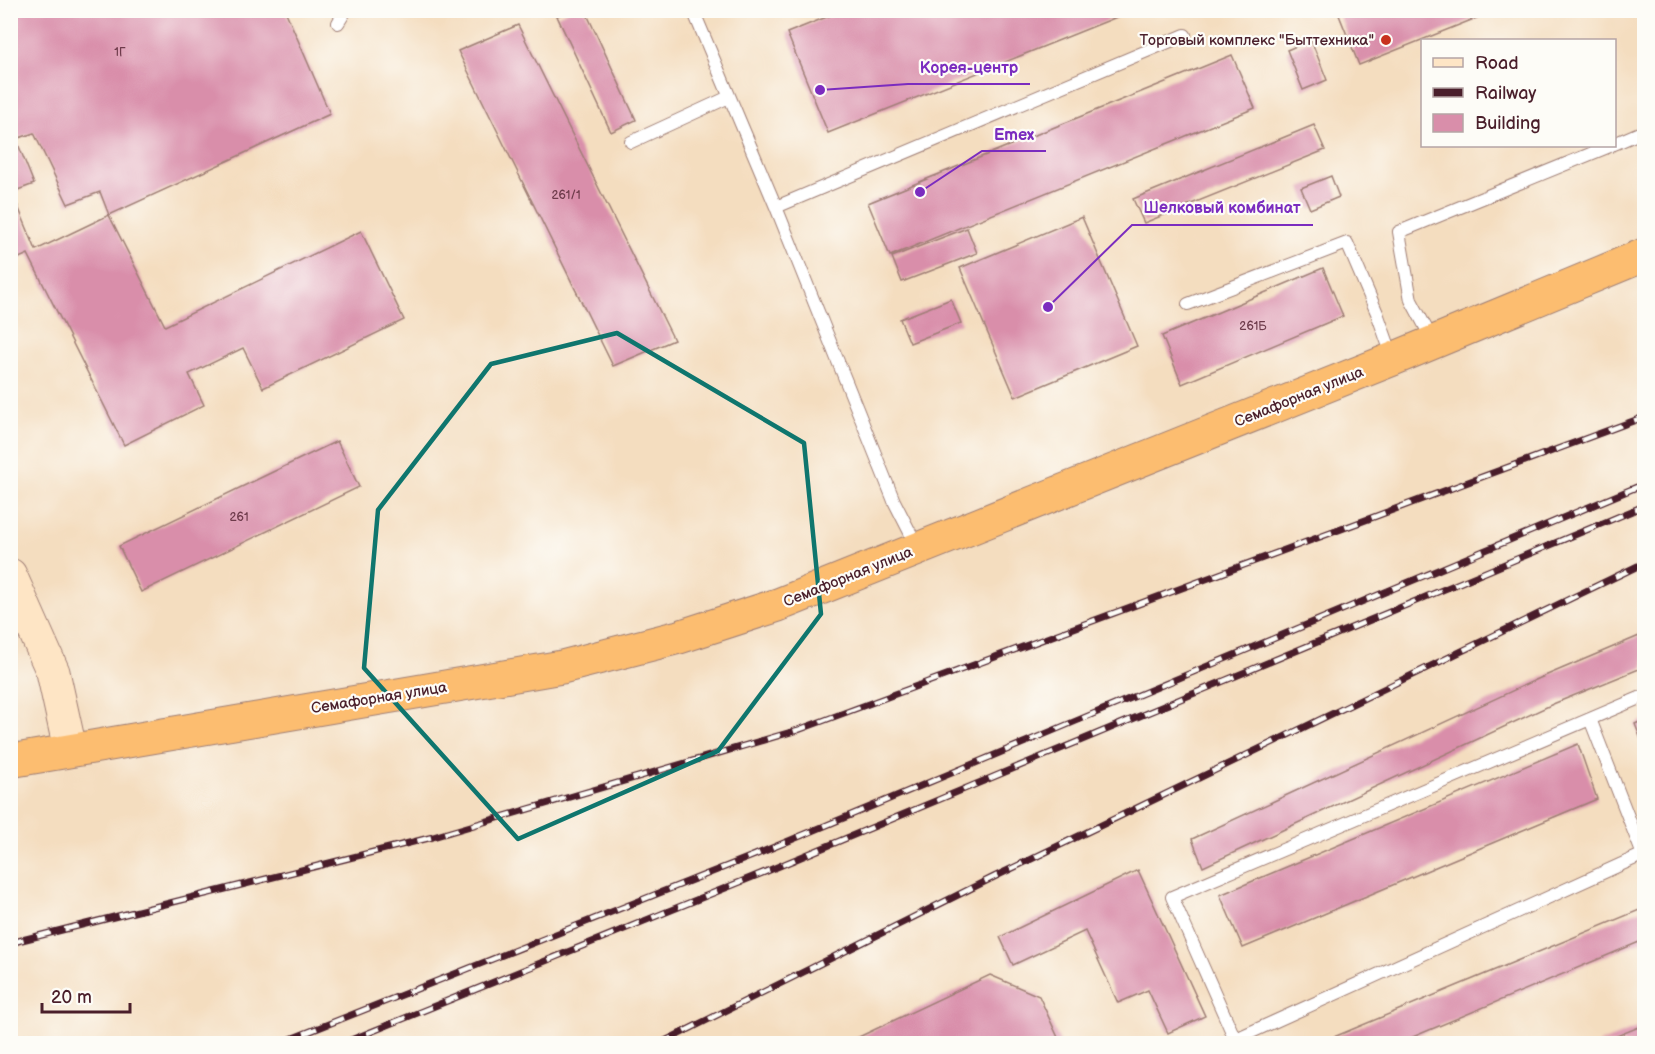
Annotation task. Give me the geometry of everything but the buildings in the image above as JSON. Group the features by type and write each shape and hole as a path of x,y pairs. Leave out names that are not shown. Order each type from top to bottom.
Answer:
{"highway":[{"name":"Семафорная улица","path":"10,761 562,667 679,637 778,605 1393,359 1644,255"}],"street":[{"path":"10,575 53,672 70,749"}],"lane":[{"path":"338,23 346,10"},
{"path":"693,10 776,207 894,501 918,548"},
{"path":"776,207 1185,35"},
{"path":"631,142 729,98"},
{"path":"1616,143 1644,131"},
{"path":"1434,342 1412,300 1399,232 1608,147"},
{"path":"1188,304 1347,243 1393,359"},
{"path":"1590,719 1644,854 1230,1041 1172,897 1644,696"}],"highlighted area":[{"path":"617,333 804,443 821,614 718,751 518,839 364,668 378,510 491,364"}],"railway":[{"path":"10,943 433,837 798,730 1644,417"},
{"path":"278,1044 755,855 1644,484"},
{"path":"341,1044 765,872 1644,506"},
{"path":"659,1044 994,877 1644,563"}],"place":[{"name":"Торговый комплекс \"Быттехника\"","path":"1386,40"},
{"name":"Корея-центр","path":"820,90"},
{"name":"Emex","path":"920,192"},
{"name":"Шелковый комбинат","path":"1048,307"}]}
